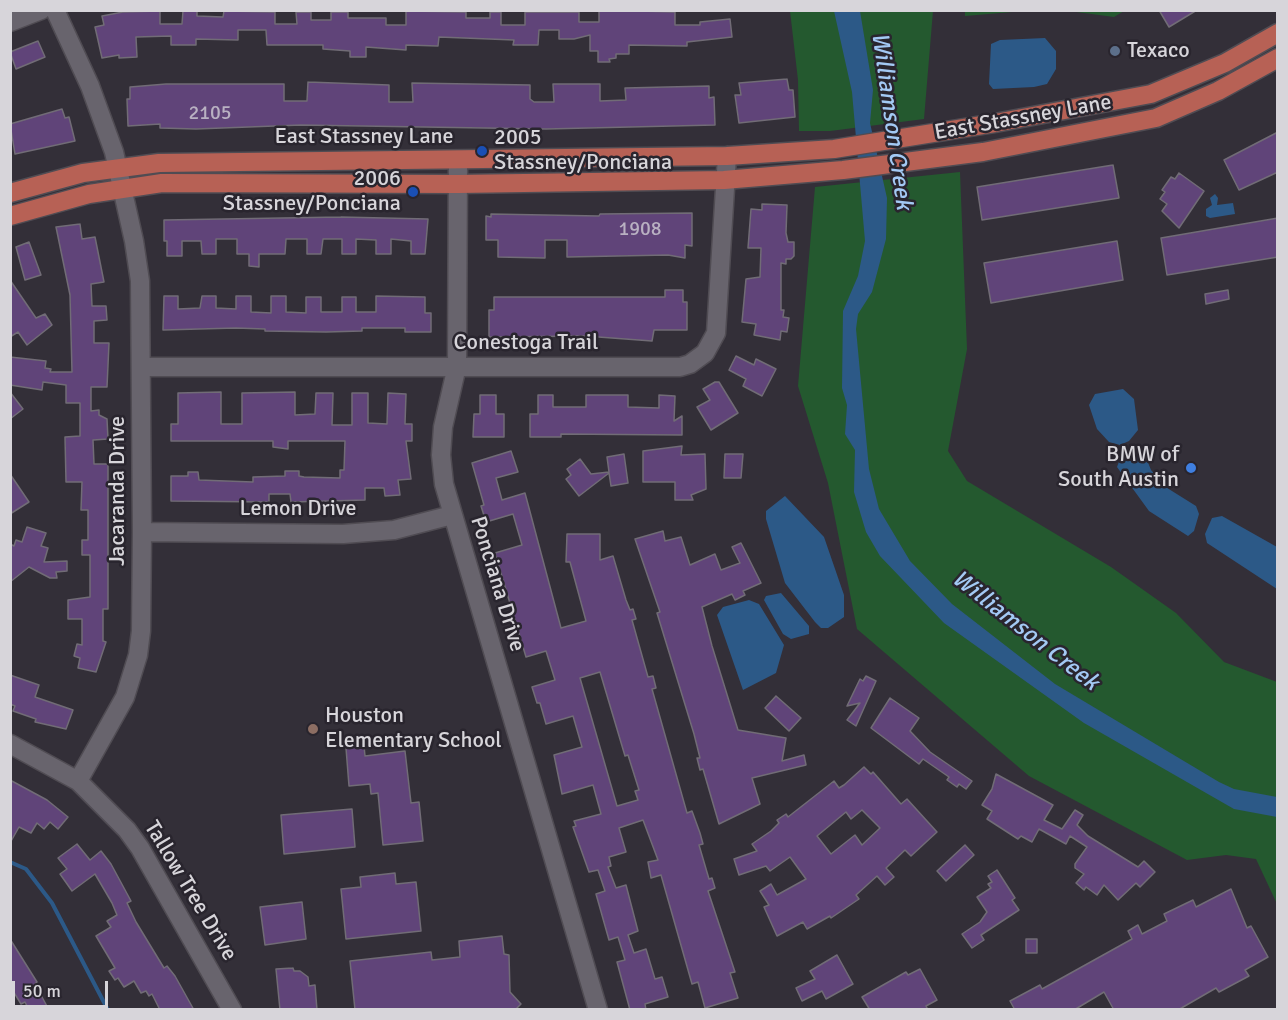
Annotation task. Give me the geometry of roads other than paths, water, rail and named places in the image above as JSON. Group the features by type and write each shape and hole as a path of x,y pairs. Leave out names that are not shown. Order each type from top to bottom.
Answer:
{"main road":[{"name":"East Stassney Lane","path":"10,193 83,173 200,160 458,161 727,156 834,148 995,123 1151,94 1225,63 1278,33"},
{"name":"East Stassney Lane","path":"10,216 123,187 201,182 458,184 724,180 843,170 983,152 1156,118 1218,91 1278,58"},
{"path":"1082,107 1084,132"}],"street":[{"path":"10,22 41,10"},
{"name":"Jacaranda Drive","path":"55,10 90,86 118,168 140,281 141,631 138,655 125,697 78,781"},
{"name":"Conestoga Trail","path":"141,367 680,367 698,360 710,347 716,333 727,156"},
{"name":"Ponciana Drive","path":"458,161 457,366 441,448 444,484 598,1010"},
{"name":"Lemon Drive","path":"142,532 343,534 394,530 452,515"},
{"name":"Tallow Tree Drive","path":"10,744 78,781 114,815 140,848 232,1010"}],"water":[{"path":"834,11 860,11 873,90 870,123 887,198 886,239 872,292 858,314 856,329 869,469 879,509 910,561 952,604 1055,684 1219,782 1234,789 1277,797 1277,817 1234,809 1084,723 944,623 880,556 866,532 854,492 855,450 845,434 847,405 842,388 843,311 858,276 865,241 852,92"},
{"path":"1045,38 1056,51 1056,69 1047,84 993,89 989,84 991,44 1000,40"},
{"path":"1215,194 1218,198 1217,205 1233,203 1235,214 1210,218 1206,216 1206,209 1212,205 1210,198"},
{"path":"1123,389 1134,399 1138,430 1129,441 1120,445 1109,442 1097,429 1089,405 1095,394"},
{"path":"1136,447 1143,450 1151,470 1164,486 1196,506 1199,514 1194,531 1188,536 1149,511 1117,467 1124,448"},
{"path":"785,496 824,537 844,595 844,617 828,628 821,628 815,622 785,583 766,519 766,511"},
{"path":"1222,516 1277,547 1277,589 1207,543 1205,534 1212,518"},
{"path":"781,593 809,626 809,634 791,639 783,634 764,600 766,596"},
{"path":"749,600 759,604 784,645 776,673 743,690 717,615 723,607"}],"waterway":[{"path":"10,862 26,869 52,903 108,1010"}],"place":[{"name":"Texaco","path":"1115,51"},
{"name":"2005 Stassney/Ponciana","path":"482,151"},
{"name":"2006 Stassney/Ponciana","path":"413,192"},
{"name":"BMW of South Austin","path":"1191,468"},
{"name":"Houston Elementary School","path":"313,729"}],"water label":[{"name":"Williamson Creek","path":"891,121"},
{"name":"Williamson Creek","path":"1025,631"}]}
